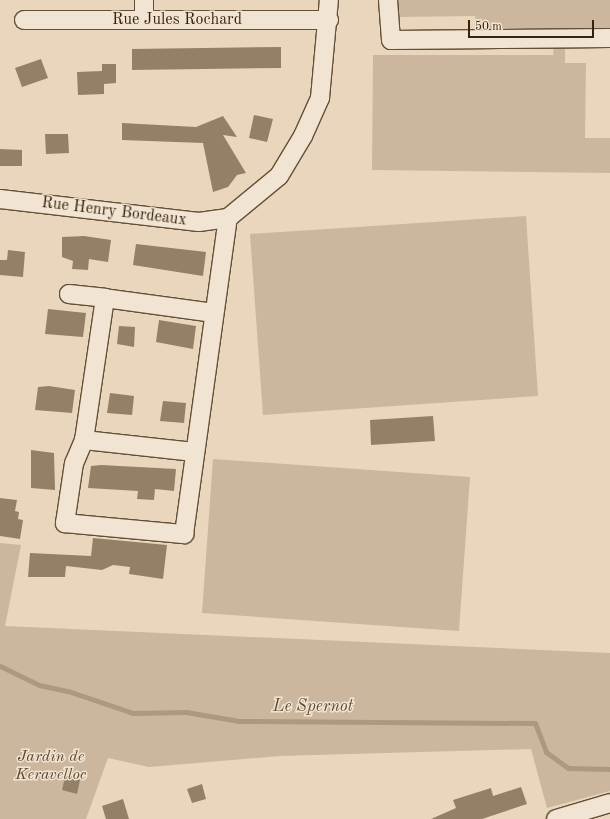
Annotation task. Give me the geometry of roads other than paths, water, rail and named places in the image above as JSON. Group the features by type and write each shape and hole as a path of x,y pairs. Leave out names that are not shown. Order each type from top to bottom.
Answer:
{"street":[{"path":"144,0 144,20"},
{"path":"105,298 84,440 74,463 65,523 184,534 194,452 228,218 279,176 303,136 320,98 329,20 329,0"},
{"path":"388,0 391,40 610,38"},
{"name":"Rue Jules Rochard","path":"24,20 329,20"},
{"name":"Rue Henry Bordeaux","path":"0,199 199,222 228,218"},
{"path":"69,294 214,313"},
{"path":"84,440 194,452"},
{"path":"556,819 610,803"}],"waterway":[{"name":"Le Spernot","path":"0,666 39,685 68,691 133,713 186,712 239,721 535,723 546,752 568,768 610,769"}],"park label":[{"name":"Jardin de Keravelloc","path":"51,766"}]}
